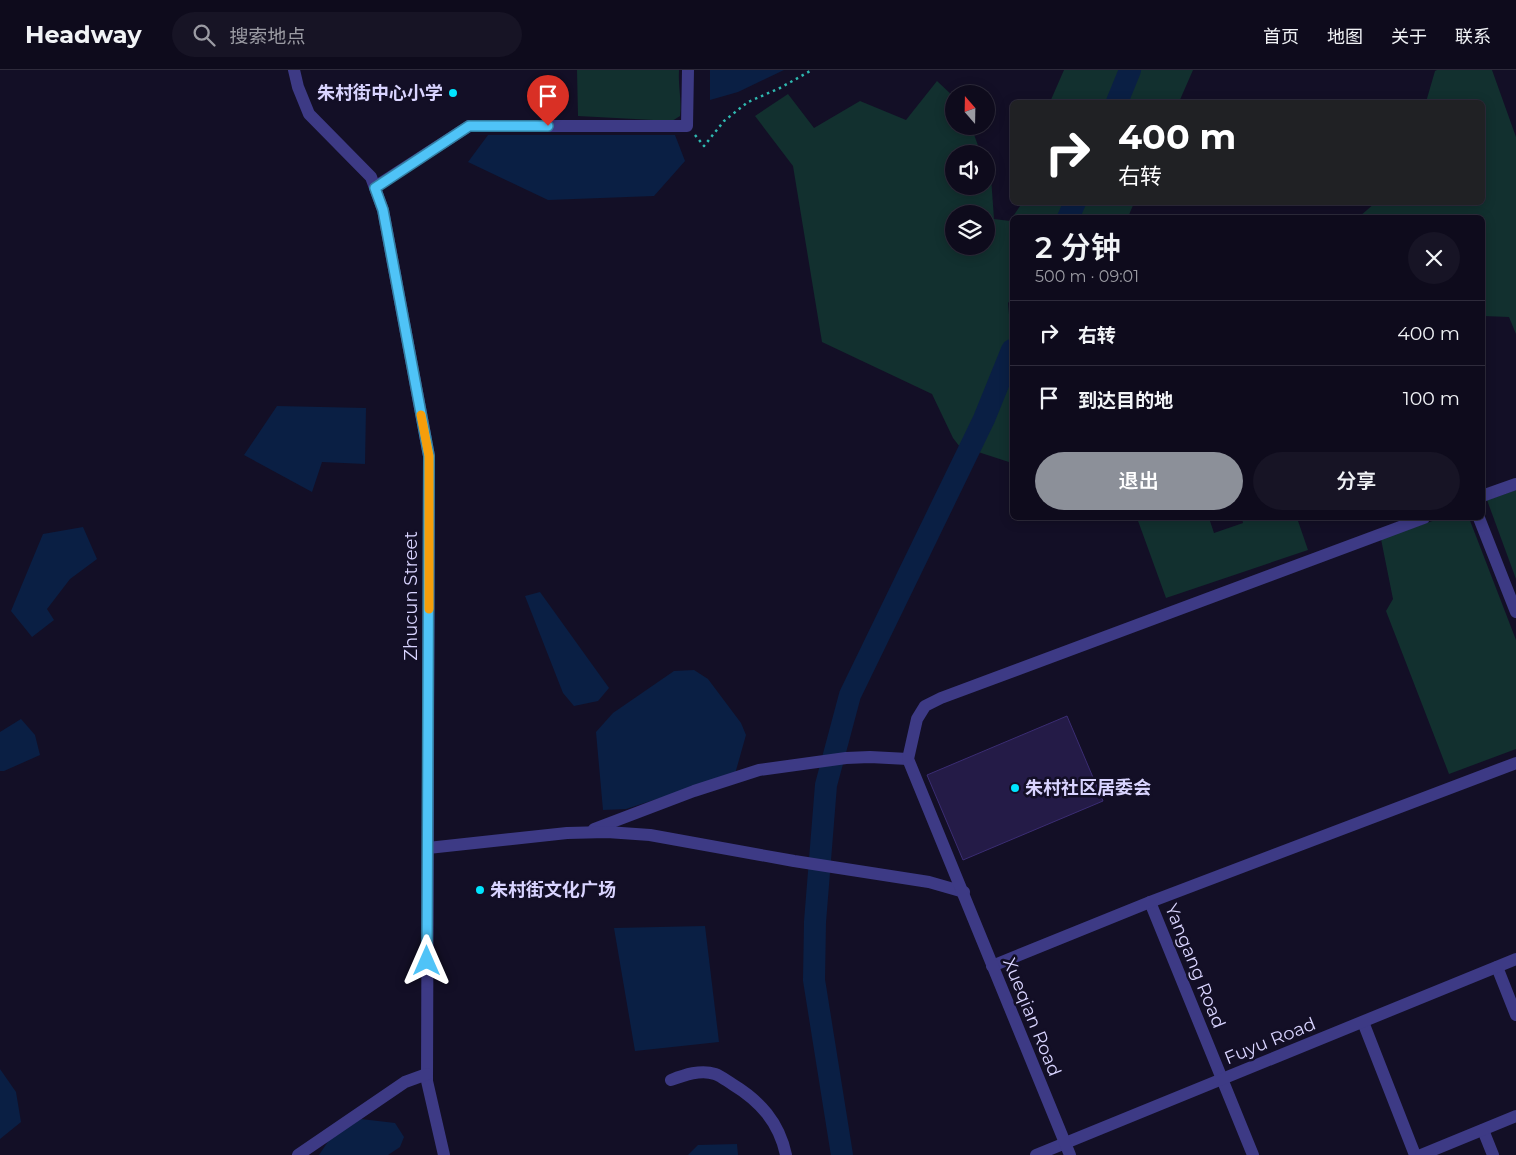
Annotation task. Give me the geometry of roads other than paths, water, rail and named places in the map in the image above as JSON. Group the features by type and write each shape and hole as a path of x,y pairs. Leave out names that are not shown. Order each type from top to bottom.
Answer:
{"street":[{"name":"Zhucun Street","path":"294,70 298,86 310,114 371,177 383,210 429,456 427,1081 444,1155"},
{"path":"375,188 469,126 687,126 688,70"},
{"path":"1485,495 1516,484"},
{"path":"586,832 759,770 846,758 908,759 917,719 925,706 940,698 1419,520"},
{"path":"1480,520 1516,612"},
{"name":"Xueqian Road","path":"908,759 964,892 992,966 1067,1149"},
{"path":"992,966 1150,902 1516,763"},
{"path":"428,848 567,833 650,835 794,861 929,882 964,892"},
{"name":"Yangang Road","path":"1150,902 1253,1155"},
{"name":"Fuyu Road","path":"1036,1155 1067,1149 1223,1079 1516,960"},
{"path":"1497,967 1516,1014"},
{"path":"1363,1022 1415,1155"},
{"path":"671,1080 691,1072 714,1074 740,1089 760,1104 775,1124 786,1155"},
{"path":"298,1155 405,1082 427,1074"},
{"path":"1421,1155 1516,1116"},
{"path":"1483,1130 1493,1155"}],"water":[{"path":"710,70 784,70 738,92 710,100"},
{"path":"488,135 675,135 685,161 654,196 548,200 468,162"},
{"path":"277,406 366,408 365,464 322,462 312,492 244,455"},
{"path":"83,527 97,559 70,579 47,609 54,620 32,637 11,611 43,534"},
{"path":"540,592 609,688 598,701 574,706 563,693 525,596"},
{"path":"694,670 708,679 741,723 746,735 735,774 626,809 603,810 596,732 613,713 674,671"},
{"path":"21,719 35,735 40,755 0,771 0,732"},
{"path":"705,926 719,1042 635,1051 614,928"},
{"path":"0,1069 16,1092 21,1122 0,1139"},
{"path":"361,1119 395,1123 404,1137 400,1147 388,1155 319,1155 329,1140"},
{"path":"737,1144 738,1155 688,1155 698,1145"}],"waterway":[{"path":"1118,100 1130,70"},
{"path":"1069,215 1074,205"},
{"path":"842,1155 814,980 815,922 826,785 850,695 984,419 1010,355"}],"place":[{"name":"朱村街中心小学","path":"453,93"},
{"name":"朱村社区居委会","path":"1015,788"},
{"name":"朱村街文化广场","path":"480,890"}]}
